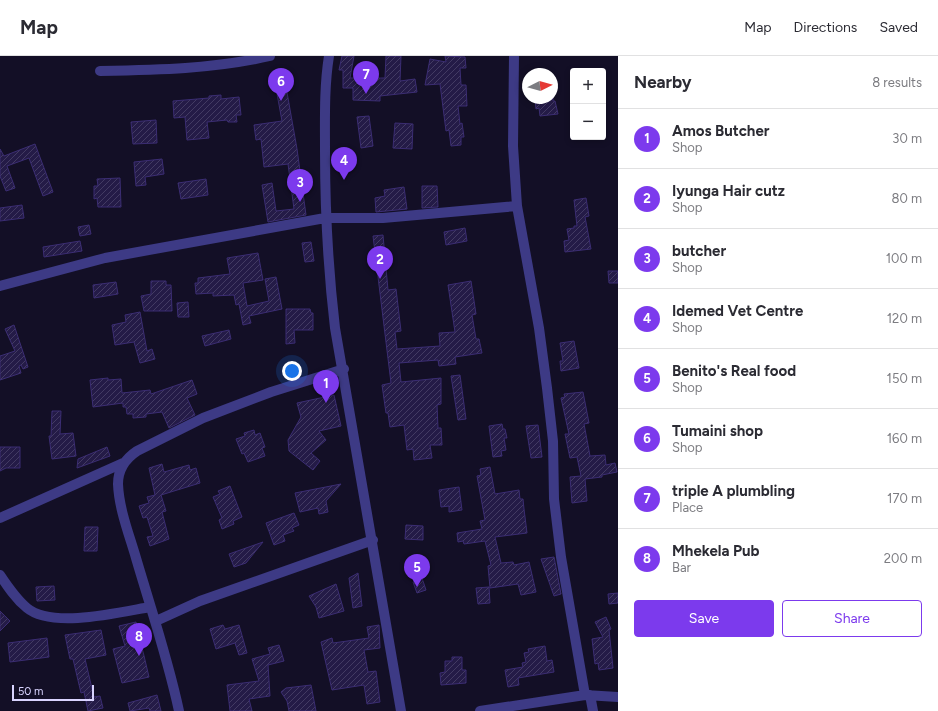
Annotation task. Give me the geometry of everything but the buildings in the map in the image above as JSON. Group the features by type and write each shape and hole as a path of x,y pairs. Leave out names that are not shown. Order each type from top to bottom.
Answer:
{"street":[{"path":"100,71 191,68 245,62 270,56"},
{"path":"329,56 325,98 326,218 332,297 401,711"},
{"path":"514,56 513,146 517,206 546,380 553,441 554,499 558,535 588,695 593,711"},
{"path":"0,286 105,258 326,218 383,218 517,206"},
{"path":"180,711 156,621 150,606 123,516 118,484 119,473 123,463 136,451 203,418 270,392 344,369"},
{"path":"0,518 123,463"},
{"path":"156,621 200,601 373,540"},
{"path":"0,575 9,589 28,609 46,616 91,617 150,606"},
{"path":"480,711 588,695 618,697"}],"place":[{"name":"triple A plumbling","path":"366,94"},
{"name":"Tumaini shop","path":"281,101"},
{"name":"Idemed Vet Centre","path":"344,180"},
{"name":"butcher","path":"300,202"},
{"name":"Iyunga Hair cutz","path":"380,279"},
{"name":"Amos Butcher","path":"326,403"},
{"name":"Benito's Real food","path":"417,587"},
{"name":"Mhekela Pub","path":"139,656"}]}
